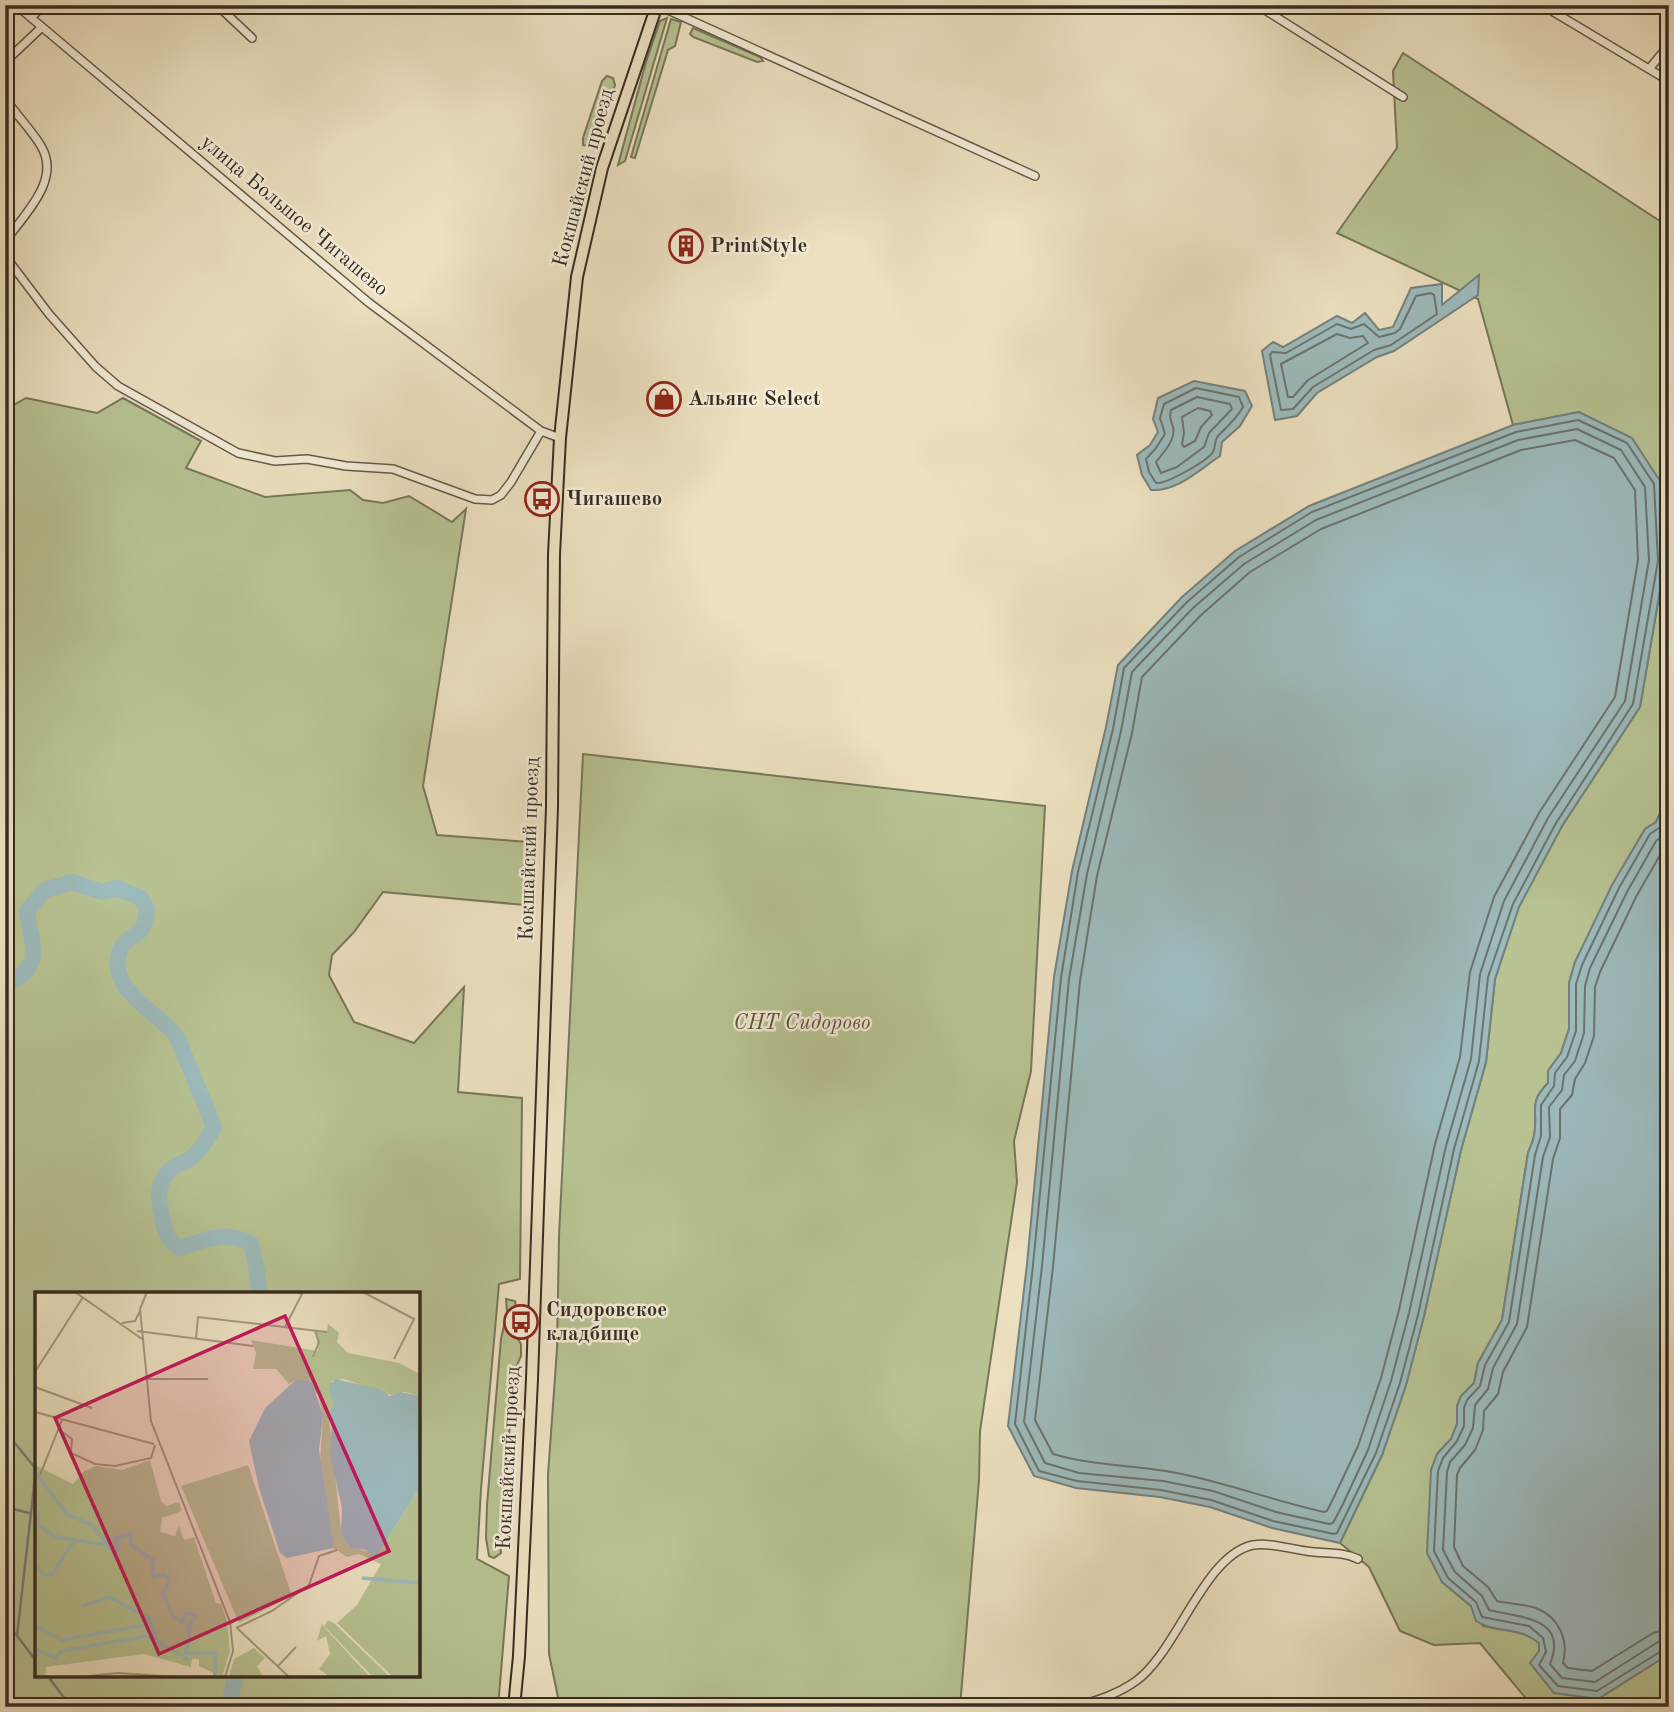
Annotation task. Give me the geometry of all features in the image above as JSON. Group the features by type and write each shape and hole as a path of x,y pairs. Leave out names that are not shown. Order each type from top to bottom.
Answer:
{"main road":[{"name":"Кокшайский проезд","path":"514,1707 519,1656 532,1379 552,820 554,554 560,438 577,276 602,168 657,5"}],"street":[{"name":"улица Большое Чигашево","path":"16,5 368,302 541,431 560,438"},
{"path":"31,18 43,5"},
{"path":"217,5 252,38"},
{"name":"Кокшайский проезд","path":"657,5 1035,176"},
{"path":"1257,5 1403,97"},
{"path":"1542,5 1669,81"},
{"path":"5,62 43,27"},
{"path":"1649,69 1669,45"},
{"path":"5,98 42,147 47,169 41,192 5,242"},
{"path":"5,256 49,314 96,367 118,386 238,453 275,461 307,458 346,466 393,469 468,497 492,500 501,495 511,482 541,431"},
{"path":"1072,1707 1096,1702 1136,1681 1145,1673 1224,1562 1235,1553 1254,1545 1270,1545 1314,1553 1347,1553 1358,1559"}],"green space":[{"path":"667,18 625,161 618,165 646,62 660,21"},
{"path":"671,19 681,22 675,46 668,50 635,158 631,157"},
{"path":"693,28 760,57 763,61 757,62 693,37 690,34"},
{"path":"1403,53 1669,227 1669,742 1664,741 1662,746 1669,753 1669,794 1656,822 1645,829 1613,885 1575,962 1569,983 1569,1029 1561,1053 1548,1071 1548,1083 1536,1102 1534,1136 1528,1153 1502,1320 1478,1363 1474,1383 1461,1396 1457,1406 1457,1424 1451,1439 1437,1454 1442,1582 1471,1606 1483,1626 1527,1633 1539,1643 1539,1651 1598,1699 1669,1654 1669,1707 1533,1707 1480,1643 1434,1645 1400,1631 1369,1567 1340,1543 1382,1455 1406,1385 1461,1150 1486,1062 1495,979 1519,906 1562,826 1640,707 1665,561 1660,481 1579,412 1513,425 1478,299 1337,233 1397,148 1393,71"},
{"path":"607,76 613,78 615,85 594,148 583,145 583,138 602,81"},
{"path":"26,398 97,413 123,398 201,441 186,468 265,497 350,490 363,500 383,503 409,496 452,522 466,509 423,786 437,835 529,842 525,905 383,892 354,932 332,955 329,975 354,1022 414,1043 464,987 458,1092 522,1098 520,1279 499,1284 477,1559 509,1576 498,1707 5,1707 5,410"},
{"name":"СНТ Сидорово","path":"583,754 1045,806 1031,1071 1014,1141 1017,1182 980,1431 979,1480 960,1707 560,1707 549,1654 548,1475 557,1349 559,1236"},
{"path":"506,1299 515,1301 515,1334 521,1344 521,1356 514,1386 516,1404 511,1405 501,1553 494,1558 489,1556 486,1538 487,1505 501,1339 507,1312"}],"water":[{"path":"1479,275 1478,295 1394,351 1377,357 1317,393 1297,416 1275,420 1262,351 1273,342 1283,347 1337,316 1352,323 1365,313 1379,330 1393,327 1411,288 1442,284 1442,305"},
{"path":"1194,381 1245,391 1252,406 1240,426 1222,442 1220,456 1179,484 1151,490 1142,475 1137,455 1150,445 1158,432 1153,419 1158,398"},
{"path":"1579,412 1632,438 1660,481 1665,561 1640,707 1562,826 1519,907 1495,979 1486,1062 1461,1150 1406,1385 1382,1455 1340,1543 1272,1528 1210,1507 1160,1497 1076,1488 1034,1476 1008,1426 1027,1264 1054,977 1072,871 1118,665 1182,597 1235,551 1309,506 1513,425"},
{"path":"1669,794 1669,1654 1598,1699 1554,1693 1530,1663 1539,1651 1539,1643 1523,1634 1492,1628 1476,1621 1471,1606 1442,1582 1427,1553 1431,1470 1437,1454 1451,1439 1457,1424 1457,1406 1461,1396 1474,1383 1478,1363 1502,1320 1528,1153 1534,1136 1536,1102 1548,1083 1548,1071 1561,1053 1569,1029 1569,983 1575,962 1612,885 1645,829 1656,822"}],"waterway":[{"path":"5,977 16,979 30,964 33,948 27,911 45,890 73,882 102,892 117,888 141,898 147,910 144,923 141,930 122,945 118,963 120,976 135,998 177,1037 214,1127 195,1155 171,1169 162,1180 159,1200 165,1229 170,1240 180,1248 216,1237 233,1237 251,1244 259,1292"},
{"path":"5,1431 35,1468"},
{"path":"17,1636 35,1478"},
{"path":"5,1507 29,1513"},
{"path":"5,1620 35,1659"},
{"path":"48,1677 71,1707"},
{"path":"228,1707 236,1677"}],"place":[{"name":"PrintStyle","path":"686,246"},
{"name":"Альянс Select","path":"664,399"},
{"name":"Чигашево","path":"542,499"},
{"name":"Сидоровское кладбище","path":"521,1322"}]}
